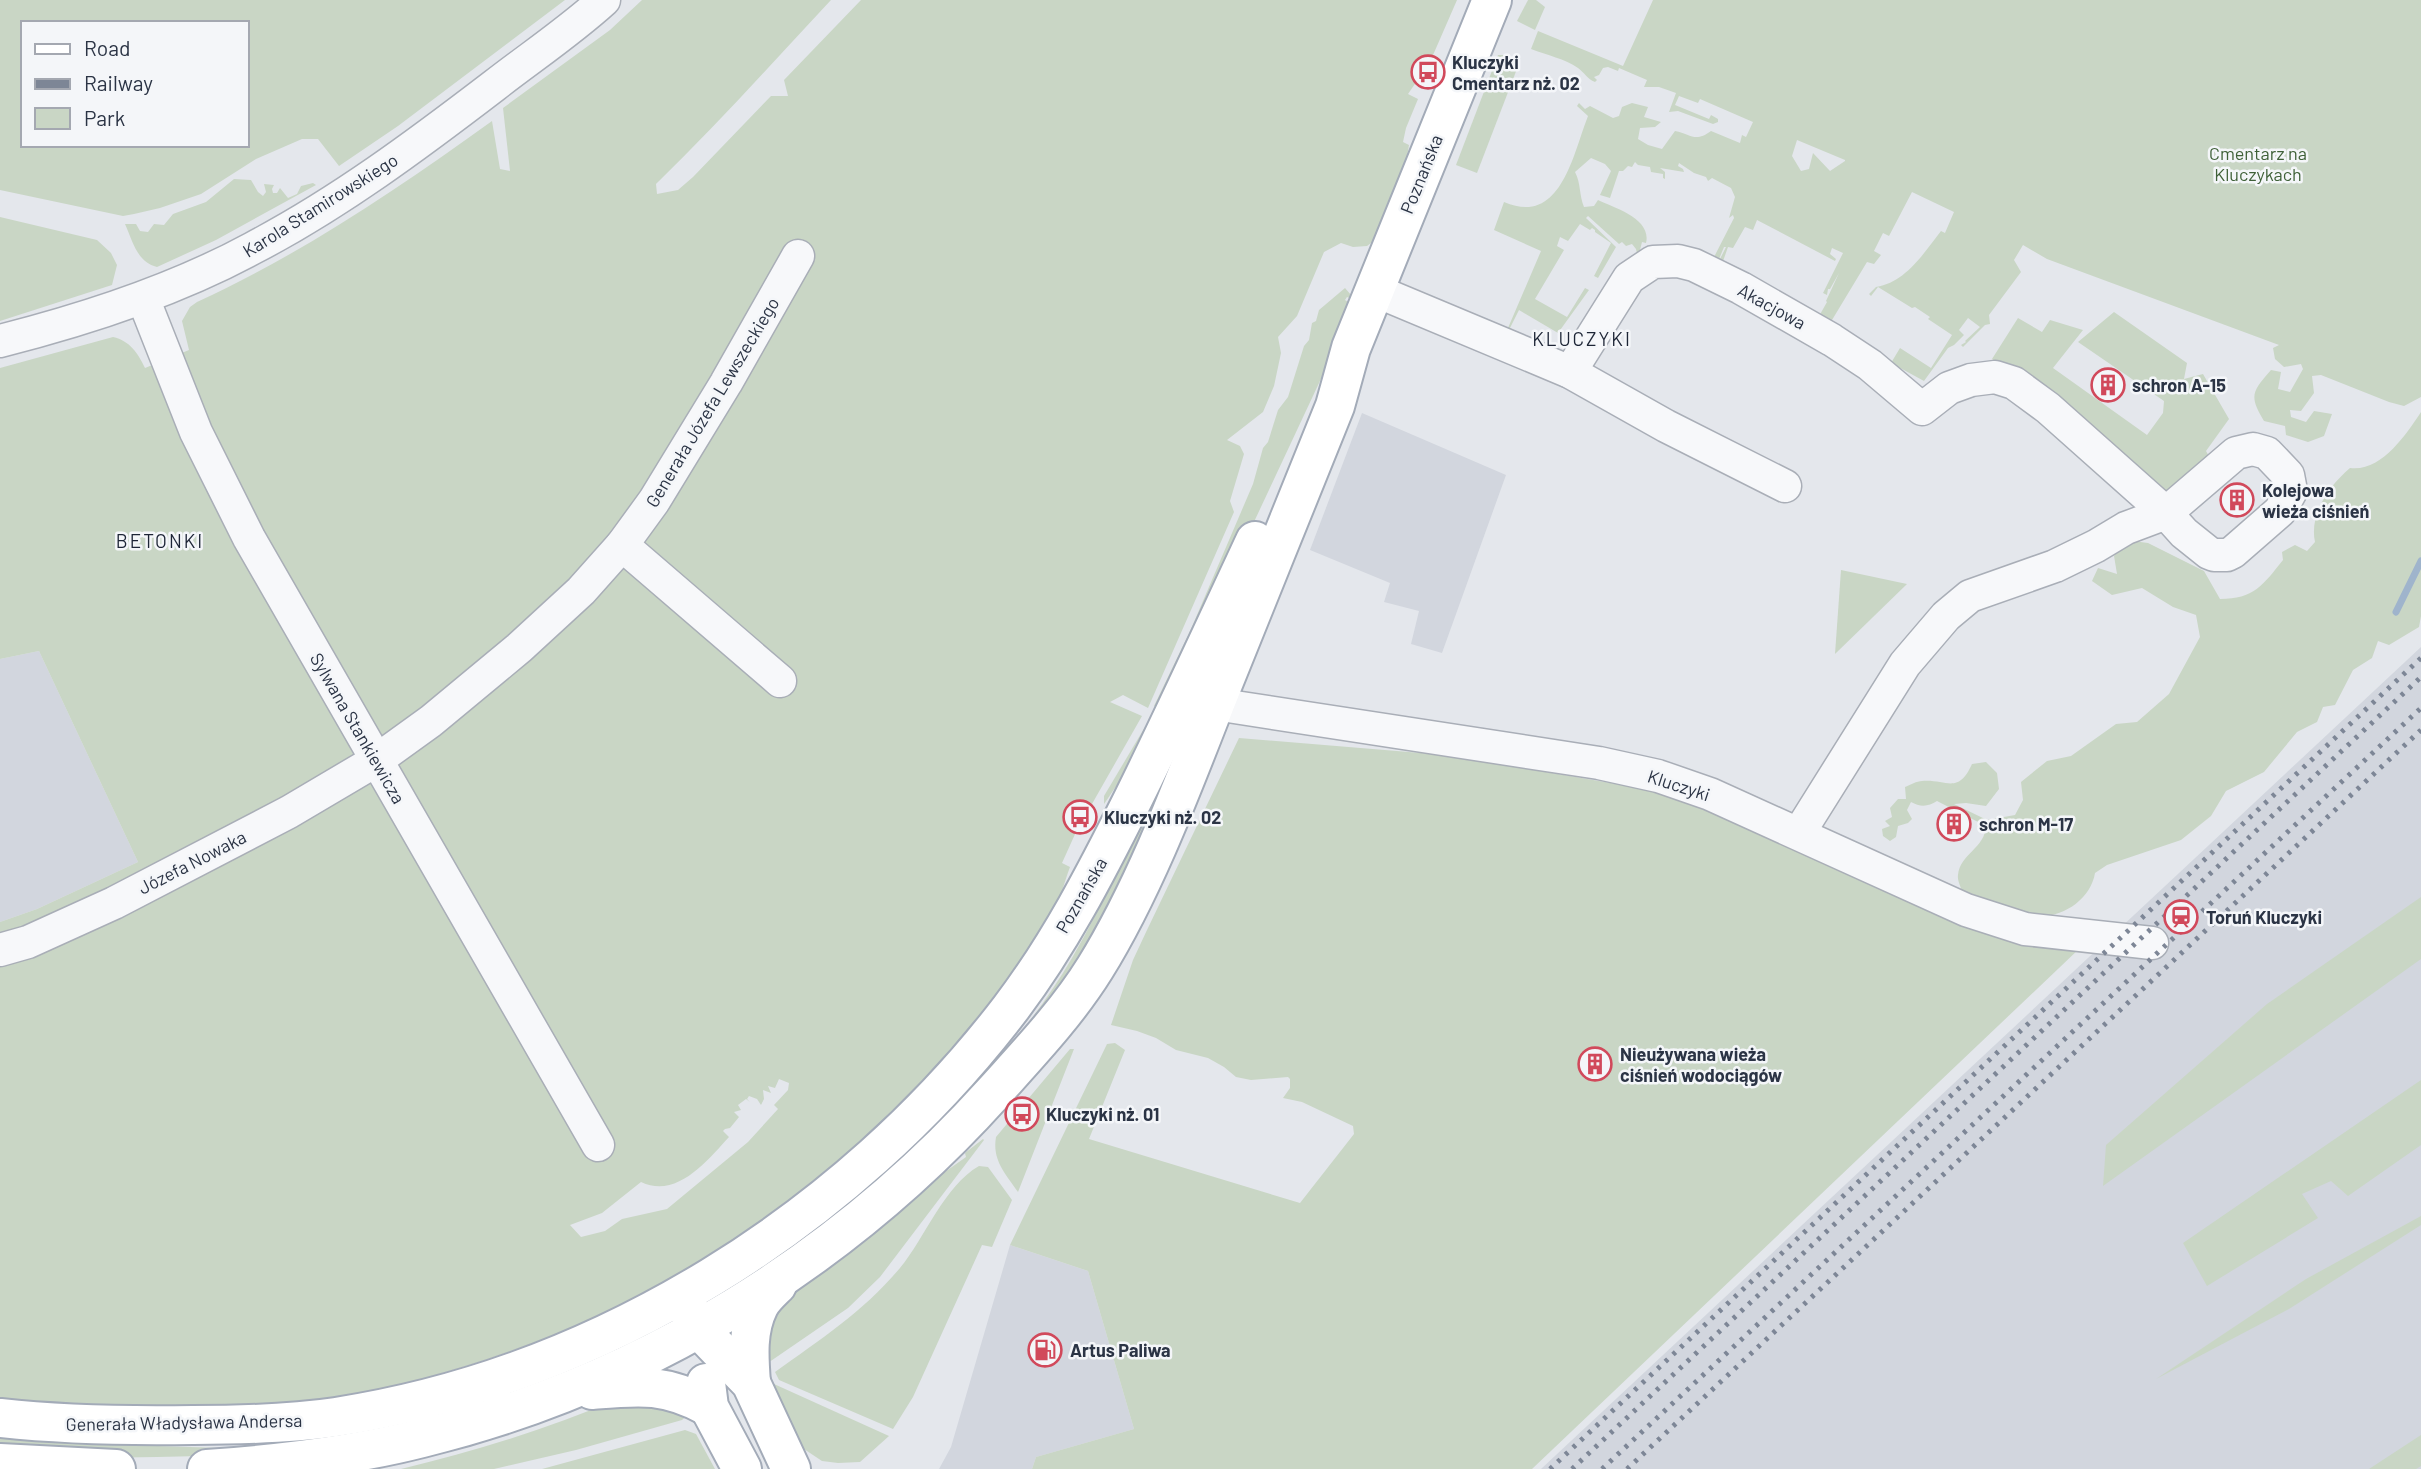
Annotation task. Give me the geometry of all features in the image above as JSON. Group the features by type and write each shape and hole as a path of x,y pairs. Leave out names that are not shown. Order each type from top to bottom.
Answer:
{"main road":[{"name":"Poznańska","path":"698,1328 783,1278 867,1215 924,1166 1017,1066 1094,970 1139,885 1200,699 1318,399 1351,348 1492,0"},
{"name":"Poznańska","path":"791,1469 751,1383 698,1328 681,1295 744,1256 854,1174 925,1108 973,1056 1012,1008 1068,921 1200,699"},
{"name":"Poznańska","path":"751,1383 751,1331 760,1305 783,1278"},
{"name":"Generała Władysława Andersa","path":"0,1418 46,1423 141,1426 244,1424 339,1417 419,1399 503,1375 592,1339 681,1295"},
{"name":"Poznańska","path":"698,1328 709,1407 742,1469"},
{"path":"545,1400 631,1363 698,1328"},
{"path":"206,1469 344,1454 421,1438 545,1400 588,1391 634,1386 665,1388 689,1396 709,1407"},
{"path":"0,1463 116,1469"}],"street":[{"name":"Karola Stamirowskiego","path":"0,341 56,327 143,298 253,249 396,159 604,0"},
{"name":"Generała Józefa Lewszeckiego","path":"377,760 431,721 519,648 581,591 622,545 654,501 726,383 798,256"},
{"name":"Akacjowa","path":"1570,372 1633,273 1653,262 1687,262 1741,288 1832,340 1870,365 1922,409 1942,393 1971,380 1994,377 2014,383 2048,408 2175,523"},
{"path":"1374,290 1570,372 1666,426 1785,486"},
{"name":"Sylwana Stankiewicza","path":"143,298 212,466 249,538 598,1145"},
{"path":"1799,833 1905,664 1946,616 1970,596 2054,566 2126,528 2175,523 2236,453 2261,450 2278,463 2290,483 2291,491 2285,505 2227,555 2208,554 2175,523"},
{"path":"622,545 779,681"},
{"name":"Kluczyki","path":"1200,699 1627,769 1710,794 1966,911 2025,929 2152,943"},
{"name":"Józefa Nowaka","path":"0,950 28,942 114,903 289,811 377,760"}],"shaded area":[{"path":"1362,413 1506,475 1442,653 1411,644 1419,611 1384,602 1390,583 1310,550"},
{"path":"2421,647 2421,1469 1541,1469"},
{"path":"39,651 138,862 37,909 0,922 0,659"},
{"name":"Artus Paliwa","path":"1010,1245 1088,1271 1134,1429 1036,1457 1032,1469 939,1469 951,1447"}],"green space":[{"path":"0,0 565,0 398,126 339,166 318,139 302,139 256,159 201,194 160,208 123,216 0,190"},
{"path":"642,0 831,0 656,184 657,194 678,190 771,96 788,96 784,80 861,0 1457,0 1430,62 1408,94 1418,99 1403,142 1409,145 1402,187 1379,237 1367,246 1353,247 1341,243 1324,252 1297,316 1278,337 1281,353 1274,386 1263,412 1227,440 1240,446 1244,454 1230,501 1234,512 1148,708 1123,695 1110,702 1142,716 1088,811 1082,810 1070,828 1076,832 1062,863 1070,867 1052,916 1015,972 908,1098 836,1166 757,1226 673,1278 585,1322 493,1357 398,1385 283,1405 214,1409 0,1409 0,922 37,909 138,862 39,651 0,659 0,368 113,337 133,348 145,368 189,350 182,321 190,307 349,219 492,121 500,169 510,171 503,108 610,30","holes":["779,1079 789,1083 788,1090 774,1105 778,1109 748,1142 667,1209 622,1219 605,1231 581,1237 570,1225 602,1213 641,1182 667,1186 690,1175 729,1137 723,1131 730,1128 739,1117 734,1112 741,1110 738,1105 746,1099 750,1102 747,1099 749,1096 757,1099 761,1105 764,1099 763,1090 771,1093 768,1086 775,1088"]},
{"path":"1528,0 1536,0 1545,7 1535,30 1517,21"},
{"name":"Cmentarz na Kluczykach","path":"1653,0 2421,0 2421,397 2404,406 2321,375 2312,376 2314,393 2301,411 2290,410 2291,417 2306,422 2314,411 2332,414 2324,436 2308,442 2286,435 2285,426 2264,421 2254,399 2260,383 2271,370 2281,372 2278,389 2290,392 2303,369 2301,364 2284,367 2275,359 2273,348 2279,345 2047,259 2023,245 2014,260 2021,272 1989,315 1990,324 1985,325 1963,347 1961,345 1980,327 1968,318 1959,330 1964,335 1948,348 1924,381 1891,363 1900,348 1931,368 1952,335 1915,307 1912,308 1878,287 1871,296 1869,294 1876,287 1896,279 1913,266 1941,231 1945,233 1954,212 1912,192 1889,236 1883,233 1874,251 1881,255 1874,264 1867,262 1829,325 1818,318 1839,273 1827,295 1823,293 1843,253 1832,248 1830,254 1835,261 1757,220 1753,230 1745,227 1733,248 1728,247 1722,264 1719,261 1724,247 1717,264 1712,261 1734,218 1733,215 1729,218 1735,197 1731,188 1712,178 1708,181 1706,177 1679,163 1678,166 1684,172 1660,168 1665,172 1665,179 1663,174 1651,172 1650,167 1635,162 1632,167 1628,166 1619,171 1610,198 1600,195 1611,171 1605,164 1591,158 1575,172 1584,207 1594,206 1598,200 1631,216 1643,227 1646,243 1642,242 1642,252 1638,258 1632,244 1619,244 1588,216 1586,218 1616,247 1598,278 1594,276 1611,243 1592,228 1590,230 1580,224 1568,241 1560,237 1557,246 1564,250 1535,299 1567,317 1585,288 1589,290 1558,333 1519,310 1508,328 1541,251 1494,230 1504,202 1523,207 1539,204 1552,196 1562,183 1588,116 1577,106 1579,103 1585,109 1590,106 1613,118 1619,116 1622,107 1632,103 1648,107 1644,117 1661,122 1655,127 1640,128 1638,139 1662,149 1675,131 1697,137 1711,131 1740,143 1742,135 1746,137 1753,122 1700,99 1698,103 1679,96 1675,105 1709,119 1711,115 1718,119 1718,122 1713,124 1678,111 1669,112 1676,93 1659,87 1644,87 1647,80 1619,68 1618,71 1603,68 1599,75 1594,77 1597,80 1595,82 1573,65 1531,49 1538,31 1623,66","holes":["1797,140 1845,160 1830,171 1813,153 1809,169 1801,171 1792,156"]},
{"path":"1498,55 1506,55 1520,61 1477,173 1456,165"},
{"path":"234,179 251,180 263,196 266,192 264,184 274,185 273,193 277,193 280,188 288,198 297,194 301,186 313,183 316,185 216,240 157,267 140,256 125,224 136,224 140,231 148,232 154,224 164,225 173,214 206,202"},
{"path":"0,217 97,240 111,253 117,265 112,285 0,321"},
{"path":"1345,288 1352,299 1347,297 1345,300 1351,304 1334,351 1165,712 1154,706 1191,629 1253,484 1263,448 1268,442 1278,410 1288,397 1304,346 1309,340 1312,323 1316,321 1319,310"},
{"path":"2114,312 2187,363 2184,379 2203,374 2229,419 2206,451 2211,460 2168,502 1992,359 2018,318 2042,332 2050,320 2083,330 2053,368 2147,435 2163,413 2164,401 2078,342"},
{"path":"2421,412 2419,627 2389,645 2378,641 2372,658 2353,670 2335,705 2323,707 2317,722 2297,732 2264,772 2226,791 2211,816 2181,840 2107,865 2095,873 2088,890 2075,904 2058,913 2039,916 1965,897 1958,880 1960,868 1985,834 1986,826 1937,801 1924,806 1911,802 1907,810 1912,819 1898,826 1896,837 1890,841 1883,836 1882,829 1890,826 1885,821 1892,817 1890,808 1898,799 1906,799 1905,787 1922,781 1957,782 1967,774 1972,764 1986,762 1997,773 1999,789 1986,806 1954,804 1987,820 2015,815 2023,800 2021,782 2047,761 2071,756 2116,724 2137,722 2169,694 2200,637 2196,615 2173,607 2142,588 2112,595 2092,581 2098,568 2117,574 2114,556 2125,540 2148,543 2204,571 2220,599 2250,593 2263,583 2283,560 2282,552 2295,545 2307,551 2315,542 2315,521 2322,501 2342,475 2350,468 2361,468 2382,458 2400,441"},
{"path":"1841,570 1907,584 1835,654"},
{"path":"1149,725 1156,728 1104,804 1104,796 1145,727"},
{"path":"1176,738 1190,745 1099,934 1026,1032 894,1174 833,1220 899,1161 963,1098 993,1066 1048,996 1101,904"},
{"path":"1239,738 1445,755 1705,799 1962,925 2080,948 1532,1469 1032,1469 1036,1457 1134,1429 1088,1271 1010,1245 1107,1044 1115,1043 1125,1050 1089,1139 1300,1203 1354,1134 1353,1126 1302,1102 1283,1098 1290,1088 1288,1077 1251,1080 1236,1077 1208,1058 1176,1050 1156,1038 1111,1025 1133,960"},
{"path":"2421,897 2421,959 2103,1186 2106,1145 2267,1004"},
{"path":"1070,1049 1074,1049 1018,1192 998,1160 996,1137"},
{"path":"2421,1080 2421,1145 2348,1196 2331,1181 2302,1194 2318,1218 2207,1286 2183,1243"},
{"path":"983,1139 880,1277 848,1308 762,1367 771,1307 907,1199 966,1157 965,1153"},
{"path":"979,1166 988,1167 1012,1200 992,1247 982,1245 913,1397 893,1429 779,1380 775,1372 841,1324 886,1284 909,1256 955,1186"},
{"path":"2421,1216 2421,1225 2289,1309 2156,1379 2306,1279"},
{"path":"661,1331 662,1334 612,1357 512,1398 403,1430 346,1441 289,1449 174,1457 0,1454 0,1436 222,1448 258,1447 336,1438 455,1410 521,1389"},
{"path":"770,1384 889,1436 860,1462 822,1461 801,1447"},
{"path":"621,1398 691,1412 682,1420 576,1450 494,1469 401,1469 512,1438"},
{"path":"685,1430 696,1434 715,1469 542,1469"},
{"path":"2421,1435 2421,1466 2416,1469 2369,1469"}],"waterway":[{"path":"2396,612 2421,561"}],"railway":[{"path":"1550,1469 2421,658"},
{"path":"1572,1469 2421,677"},
{"path":"1602,1469 2421,708"},
{"path":"1627,1469 2421,730"}],"place":[{"name":"Kluczyki Cmentarz nż. 02","path":"1428,72"},
{"name":"schron A-15","path":"2108,385"},
{"name":"Kolejowa wieża ciśnień","path":"2237,500"},
{"name":"Kluczyki nż. 02","path":"1080,817"},
{"name":"schron M-17","path":"1954,824"},
{"name":"Toruń Kluczyki","path":"2181,917"},
{"name":"Nieużywana wieża ciśnień wodociągów","path":"1595,1064"},
{"name":"Kluczyki nż. 01","path":"1022,1114"},
{"name":"Artus Paliwa","path":"1045,1350"}],"district":[{"name":"KLUCZYKI","path":"1582,338"},
{"name":"BETONKI","path":"160,540"}]}
